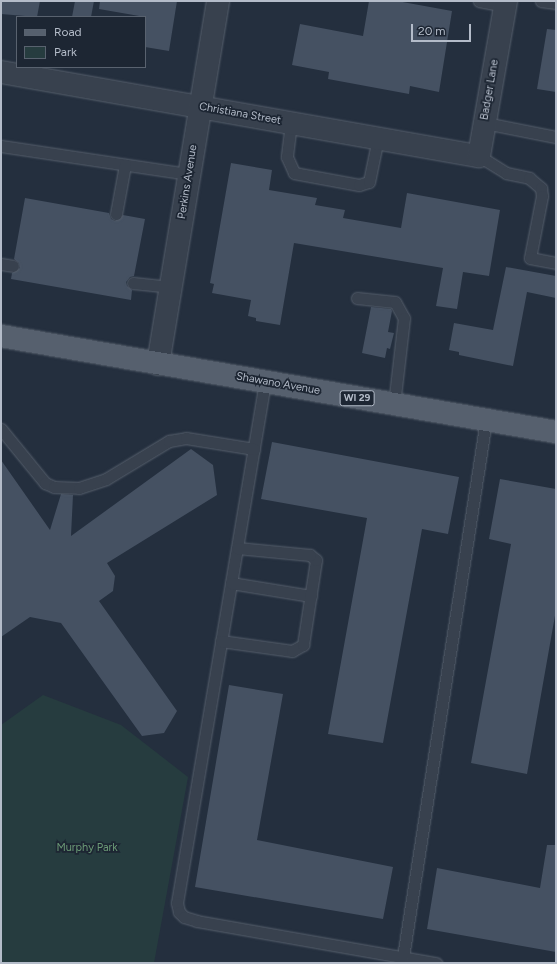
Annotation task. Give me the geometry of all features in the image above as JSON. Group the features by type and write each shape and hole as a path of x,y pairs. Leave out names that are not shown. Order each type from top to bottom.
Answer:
{"main road":[{"name":"Shawano Avenue","path":"1,336 556,432"}],"street":[{"name":"Perkins Avenue","path":"158,364 218,1"},
{"name":"Badger Lane","path":"479,156 505,3"},
{"name":"Christiana Street","path":"1,72 479,156"}],"lane":[{"path":"479,1 505,3"},
{"path":"541,1 556,3"},
{"path":"290,123 287,157 294,173 359,185 369,182 378,138"},
{"path":"485,123 556,137"},
{"path":"1,146 189,174"},
{"path":"479,156 506,173 529,178 541,188 542,196 530,258 556,263"},
{"path":"116,214 125,164"},
{"path":"1,264 13,266"},
{"path":"133,283 170,288"},
{"path":"356,298 395,302 404,318 394,404"},
{"path":"265,382 177,903 179,912 184,917 198,921 436,963"},
{"path":"403,957 486,420"},
{"path":"1,429 45,484 54,487 79,488 106,479 169,440 186,438 254,449"},
{"path":"221,641 292,651 303,645 316,560 310,555 237,548"},
{"path":"231,583 311,596"}],"green space":[{"name":"Murphy Park","path":"43,695 121,725 188,777 154,963 1,963 1,725"}],"building":[{"path":"1,1 40,1 37,16 1,14"},
{"path":"75,1 94,1 91,16 72,16"},
{"path":"100,1 177,1 169,51 146,47 146,16 99,9"},
{"path":"369,1 397,1 452,11 439,92 410,86 409,94 328,79 329,72 292,65 300,24 363,36"},
{"path":"547,29 556,30 556,92 537,89"},
{"path":"231,163 272,170 269,190 317,198 315,205 345,210 343,218 401,228 407,193 500,210 489,276 463,272 457,309 436,306 443,268 294,243 280,325 256,321 256,318 248,316 251,300 212,293 214,284 210,283"},
{"path":"25,198 109,213 111,219 115,221 123,215 145,219 134,276 130,277 126,282 127,286 132,290 131,300 11,279 12,273 20,268 19,263 14,259"},
{"path":"506,267 556,276 556,298 527,292 513,366 459,355 459,352 449,350 454,323 493,330"},
{"path":"371,307 391,309 392,311 388,332 394,333 390,349 387,348 385,358 362,353"},
{"path":"272,442 459,477 448,534 422,529 383,743 328,734 367,518 261,499"},
{"path":"191,449 213,465 217,495 107,563 115,576 113,591 99,601 177,711 164,733 142,736 61,623 30,617 1,637 1,460 50,530 61,494 73,495 71,536"},
{"path":"500,479 556,489 556,610 527,774 471,763 511,544 489,539"},
{"path":"229,685 283,694 257,840 393,867 383,919 195,887"},
{"path":"547,845 556,845 556,952 427,929 437,868 540,888"}]}
